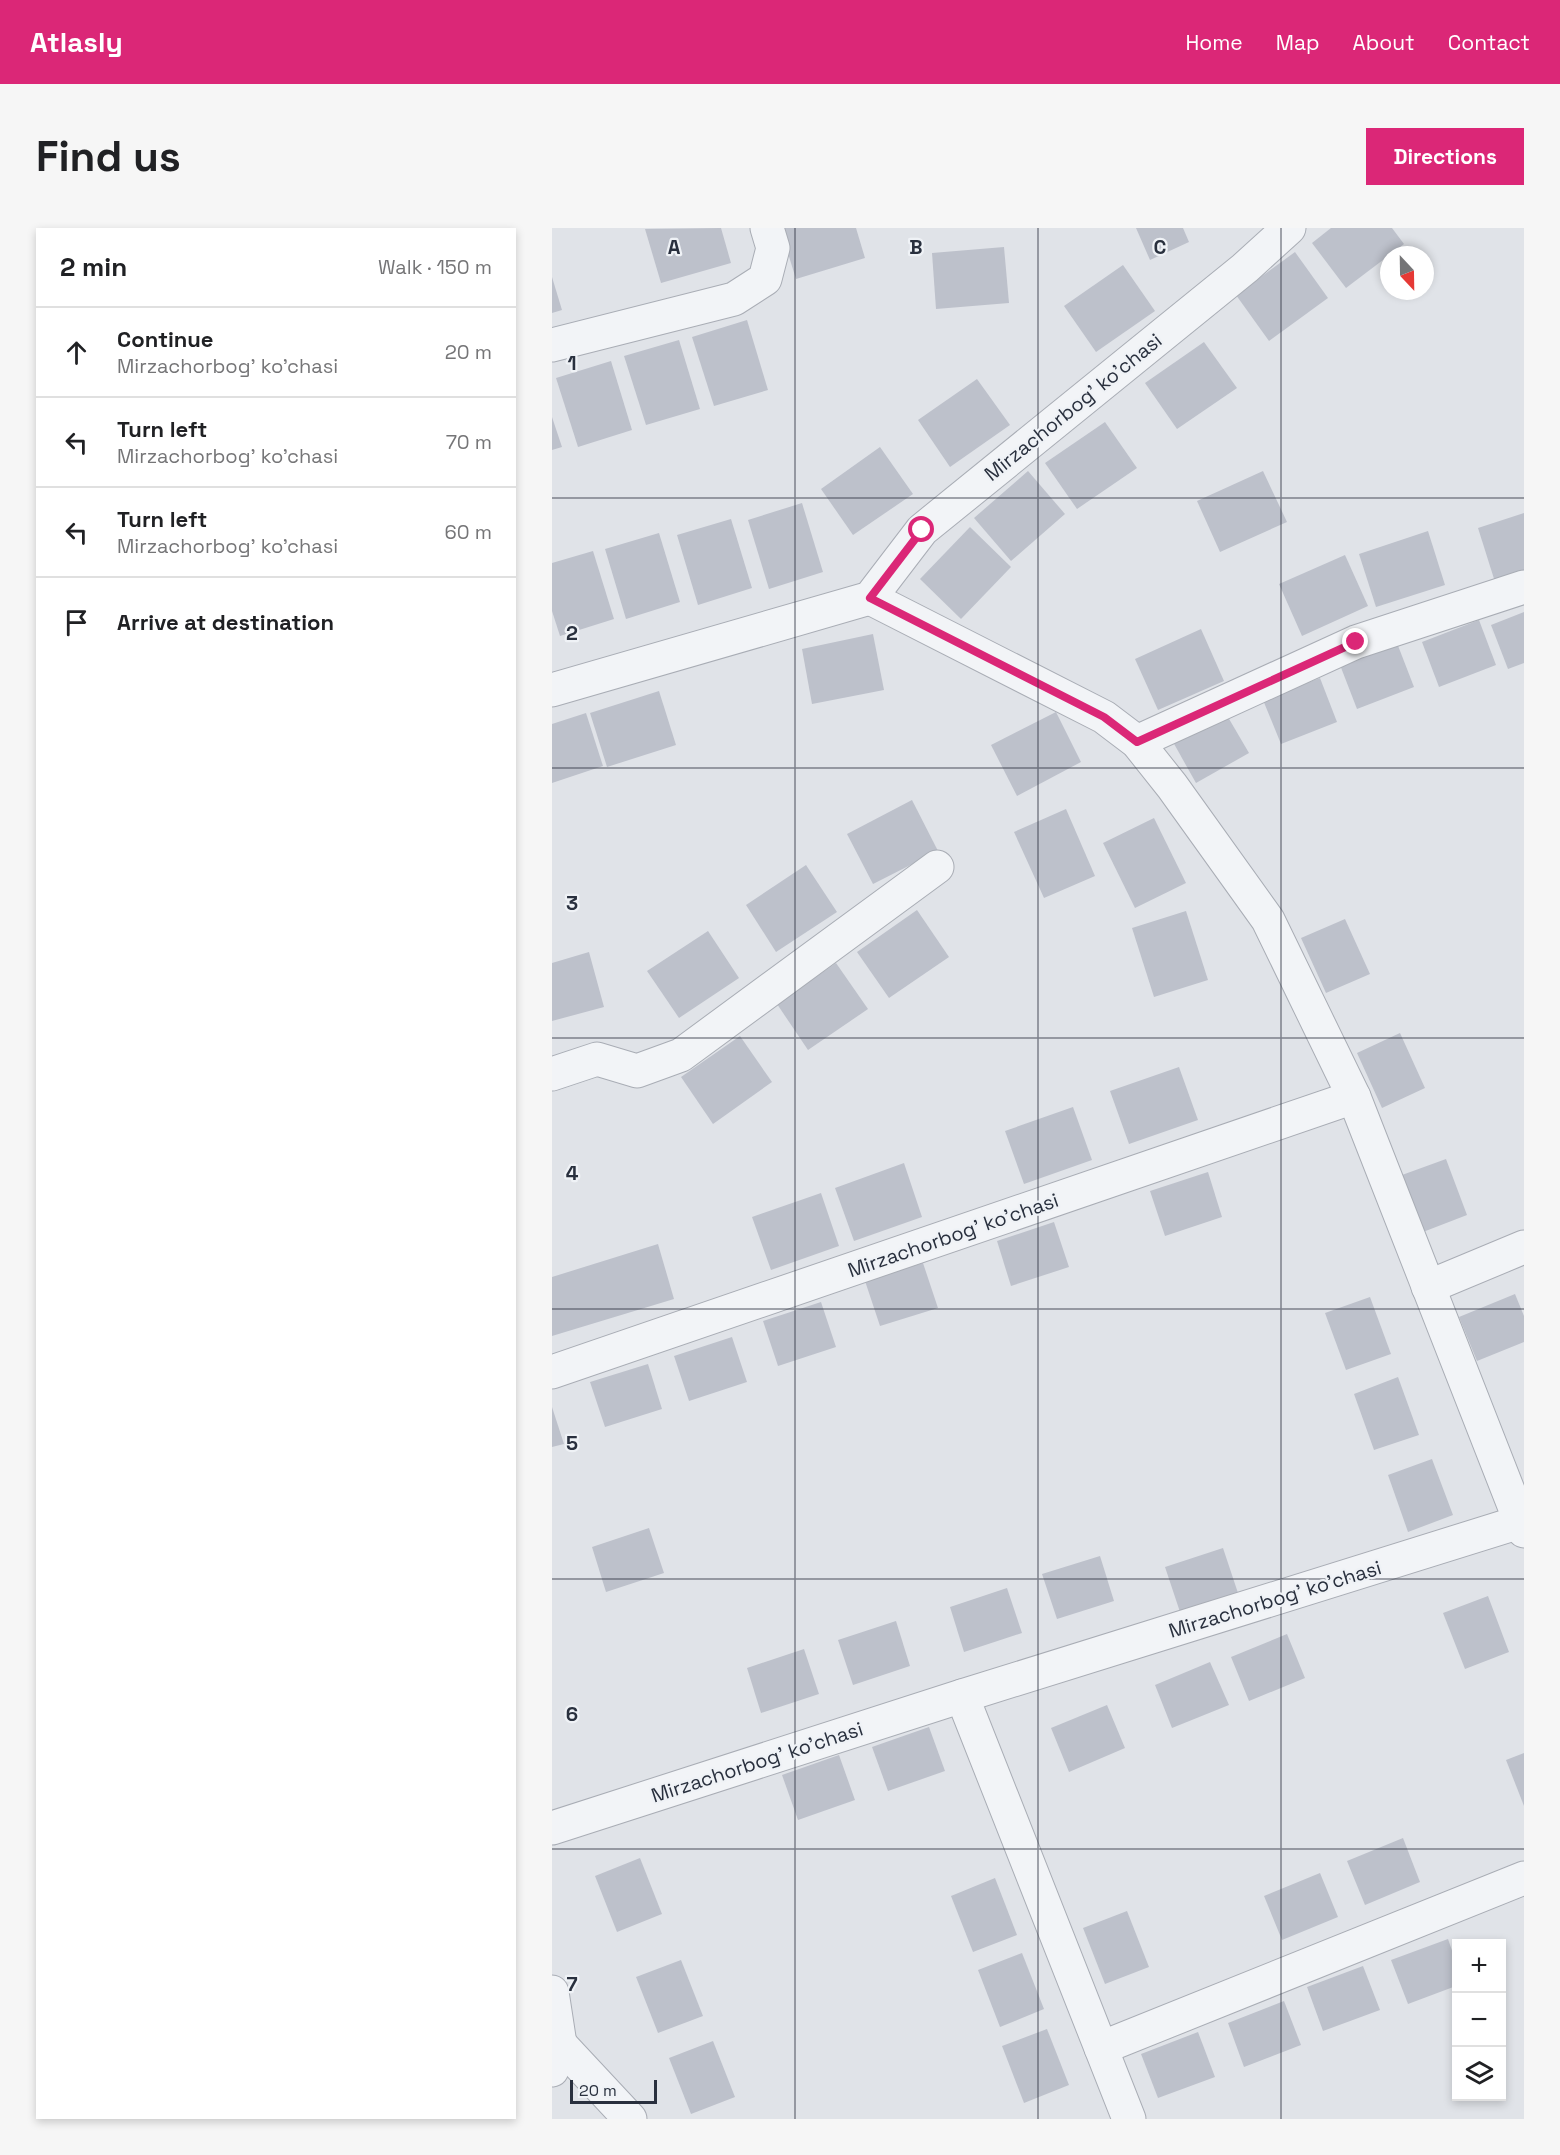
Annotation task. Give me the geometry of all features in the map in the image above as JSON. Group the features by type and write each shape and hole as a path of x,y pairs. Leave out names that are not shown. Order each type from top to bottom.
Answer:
{"street":[{"path":"552,345 734,299 765,279 773,248 767,228"},
{"name":"Mirzachorbog' ko'chasi","path":"552,1828 962,1696 1522,1527 1354,1097 1268,921 1172,786 1137,742 1104,717 870,598 922,530 1245,268 1289,228"},
{"path":"1137,742 1356,642 1524,587"},
{"path":"552,690 870,598"},
{"path":"552,1074 597,1059 637,1071 681,1055 937,867"},
{"name":"Mirzachorbog' ko'chasi","path":"552,1372 1354,1097"},
{"path":"1428,1287 1524,1247"},
{"path":"962,1696 1129,2119"},
{"path":"1101,2048 1524,1878"},
{"path":"552,1992 556,2057 630,2119"}],"building":[{"path":"721,228 731,263 661,283 645,229"},
{"path":"780,228 856,228 865,258 796,279"},
{"path":"1136,228 1183,228 1189,242 1150,260"},
{"path":"1331,228 1392,228 1404,244 1380,246 1380,262 1346,288 1312,243"},
{"path":"1004,247 1009,303 936,309 932,253"},
{"path":"1295,252 1328,298 1269,341 1236,295"},
{"path":"1123,265 1155,311 1096,352 1064,306"},
{"path":"552,277 562,310 552,313"},
{"path":"747,320 768,390 714,406 692,337"},
{"path":"679,340 700,409 646,425 624,356"},
{"path":"1204,342 1237,388 1177,429 1145,383"},
{"path":"611,361 632,430 578,447 556,378"},
{"path":"977,379 1010,425 950,467 918,420"},
{"path":"552,417 562,447 552,450"},
{"path":"1105,422 1137,468 1077,509 1045,463"},
{"path":"880,447 913,494 853,535 821,489"},
{"path":"1028,471 1065,514 1011,561 974,518"},
{"path":"1263,471 1287,522 1220,552 1197,501"},
{"path":"802,503 823,572 769,589 748,520"},
{"path":"1524,513 1524,573 1495,582 1478,528"},
{"path":"731,519 752,588 698,605 677,535"},
{"path":"970,527 1011,567 961,619 920,579"},
{"path":"1428,531 1445,585 1376,607 1359,554"},
{"path":"659,533 680,602 626,619 605,549"},
{"path":"593,551 614,619 560,636 552,611 552,563"},
{"path":"1345,555 1368,606 1302,636 1279,584"},
{"path":"1524,612 1524,663 1508,669 1491,625"},
{"path":"1479,620 1496,665 1439,687 1422,642"},
{"path":"1201,629 1224,681 1158,710 1135,659"},
{"path":"873,634 884,690 812,704 802,649"},
{"path":"1397,643 1414,687 1357,709 1340,665"},
{"path":"1320,678 1337,722 1281,744 1263,700"},
{"path":"659,691 676,745 607,767 590,713"},
{"path":"1056,712 1081,762 1017,796 991,745"},
{"path":"1225,712 1249,753 1196,783 1173,742"},
{"path":"586,713 603,766 552,783 552,724"},
{"path":"912,800 938,851 873,884 847,834"},
{"path":"1066,809 1095,876 1044,898 1014,832"},
{"path":"1154,818 1186,883 1135,908 1103,843"},
{"path":"806,865 837,912 776,952 746,905"},
{"path":"917,910 949,957 889,998 857,952"},
{"path":"1186,911 1208,980 1154,997 1132,928"},
{"path":"1345,919 1370,974 1326,993 1301,938"},
{"path":"708,931 739,978 679,1018 647,971"},
{"path":"589,952 604,1007 552,1021 552,963"},
{"path":"836,963 868,1009 808,1050 777,1004"},
{"path":"1400,1033 1425,1088 1382,1108 1357,1053"},
{"path":"740,1036 772,1082 713,1124 681,1077"},
{"path":"1179,1067 1198,1120 1129,1144 1110,1091"},
{"path":"1073,1107 1092,1160 1024,1184 1005,1131"},
{"path":"1446,1159 1467,1215 1423,1232 1402,1175"},
{"path":"904,1163 922,1217 854,1241 835,1188"},
{"path":"1208,1172 1222,1217 1165,1236 1150,1191"},
{"path":"821,1193 839,1246 771,1270 752,1217"},
{"path":"1054,1222 1069,1267 1011,1286 997,1241"},
{"path":"658,1244 674,1299 552,1336 552,1277"},
{"path":"923,1263 938,1308 880,1326 865,1281"},
{"path":"1515,1294 1524,1316 1524,1342 1477,1361 1459,1317"},
{"path":"1370,1297 1391,1354 1346,1370 1325,1313"},
{"path":"821,1302 836,1347 778,1366 763,1321"},
{"path":"732,1337 747,1382 689,1401 674,1356"},
{"path":"648,1364 662,1409 605,1427 590,1382"},
{"path":"1398,1377 1419,1435 1374,1450 1354,1394"},
{"path":"552,1407 564,1444 552,1447"},
{"path":"1432,1459 1453,1515 1408,1532 1388,1475"},
{"path":"649,1528 664,1573 606,1592 592,1547"},
{"path":"1223,1548 1238,1593 1180,1612 1165,1567"},
{"path":"1100,1556 1114,1601 1057,1619 1042,1574"},
{"path":"1007,1588 1022,1633 964,1652 950,1607"},
{"path":"1488,1596 1509,1652 1465,1669 1443,1613"},
{"path":"896,1621 910,1666 853,1685 838,1640"},
{"path":"1287,1634 1305,1678 1249,1701 1231,1657"},
{"path":"804,1649 819,1694 761,1713 747,1668"},
{"path":"1210,1662 1229,1705 1172,1728 1155,1685"},
{"path":"1107,1705 1125,1748 1069,1772 1051,1728"},
{"path":"929,1727 945,1771 888,1791 872,1747"},
{"path":"1524,1753 1524,1806 1506,1760"},
{"path":"839,1755 855,1800 798,1820 782,1775"},
{"path":"1403,1838 1420,1882 1365,1905 1347,1861"},
{"path":"640,1858 662,1914 617,1932 595,1876"},
{"path":"1320,1873 1338,1917 1282,1940 1264,1896"},
{"path":"995,1878 1017,1935 973,1952 951,1896"},
{"path":"1127,1911 1149,1967 1105,1984 1083,1928"},
{"path":"1448,1939 1452,1950 1452,1988 1408,2004 1391,1960"},
{"path":"1022,1953 1044,2009 1000,2027 978,1970"},
{"path":"681,1960 703,2016 658,2033 636,1977"},
{"path":"1363,1966 1380,2010 1323,2031 1307,1987"},
{"path":"1284,2001 1301,2045 1244,2067 1228,2023"},
{"path":"1047,2029 1069,2085 1024,2103 1002,2046"},
{"path":"1198,2032 1215,2077 1158,2098 1141,2054"},
{"path":"713,2041 735,2097 691,2114 669,2058"}],"route":[{"path":"922,530 870,598 1104,717 1137,742 1356,642"}]}
